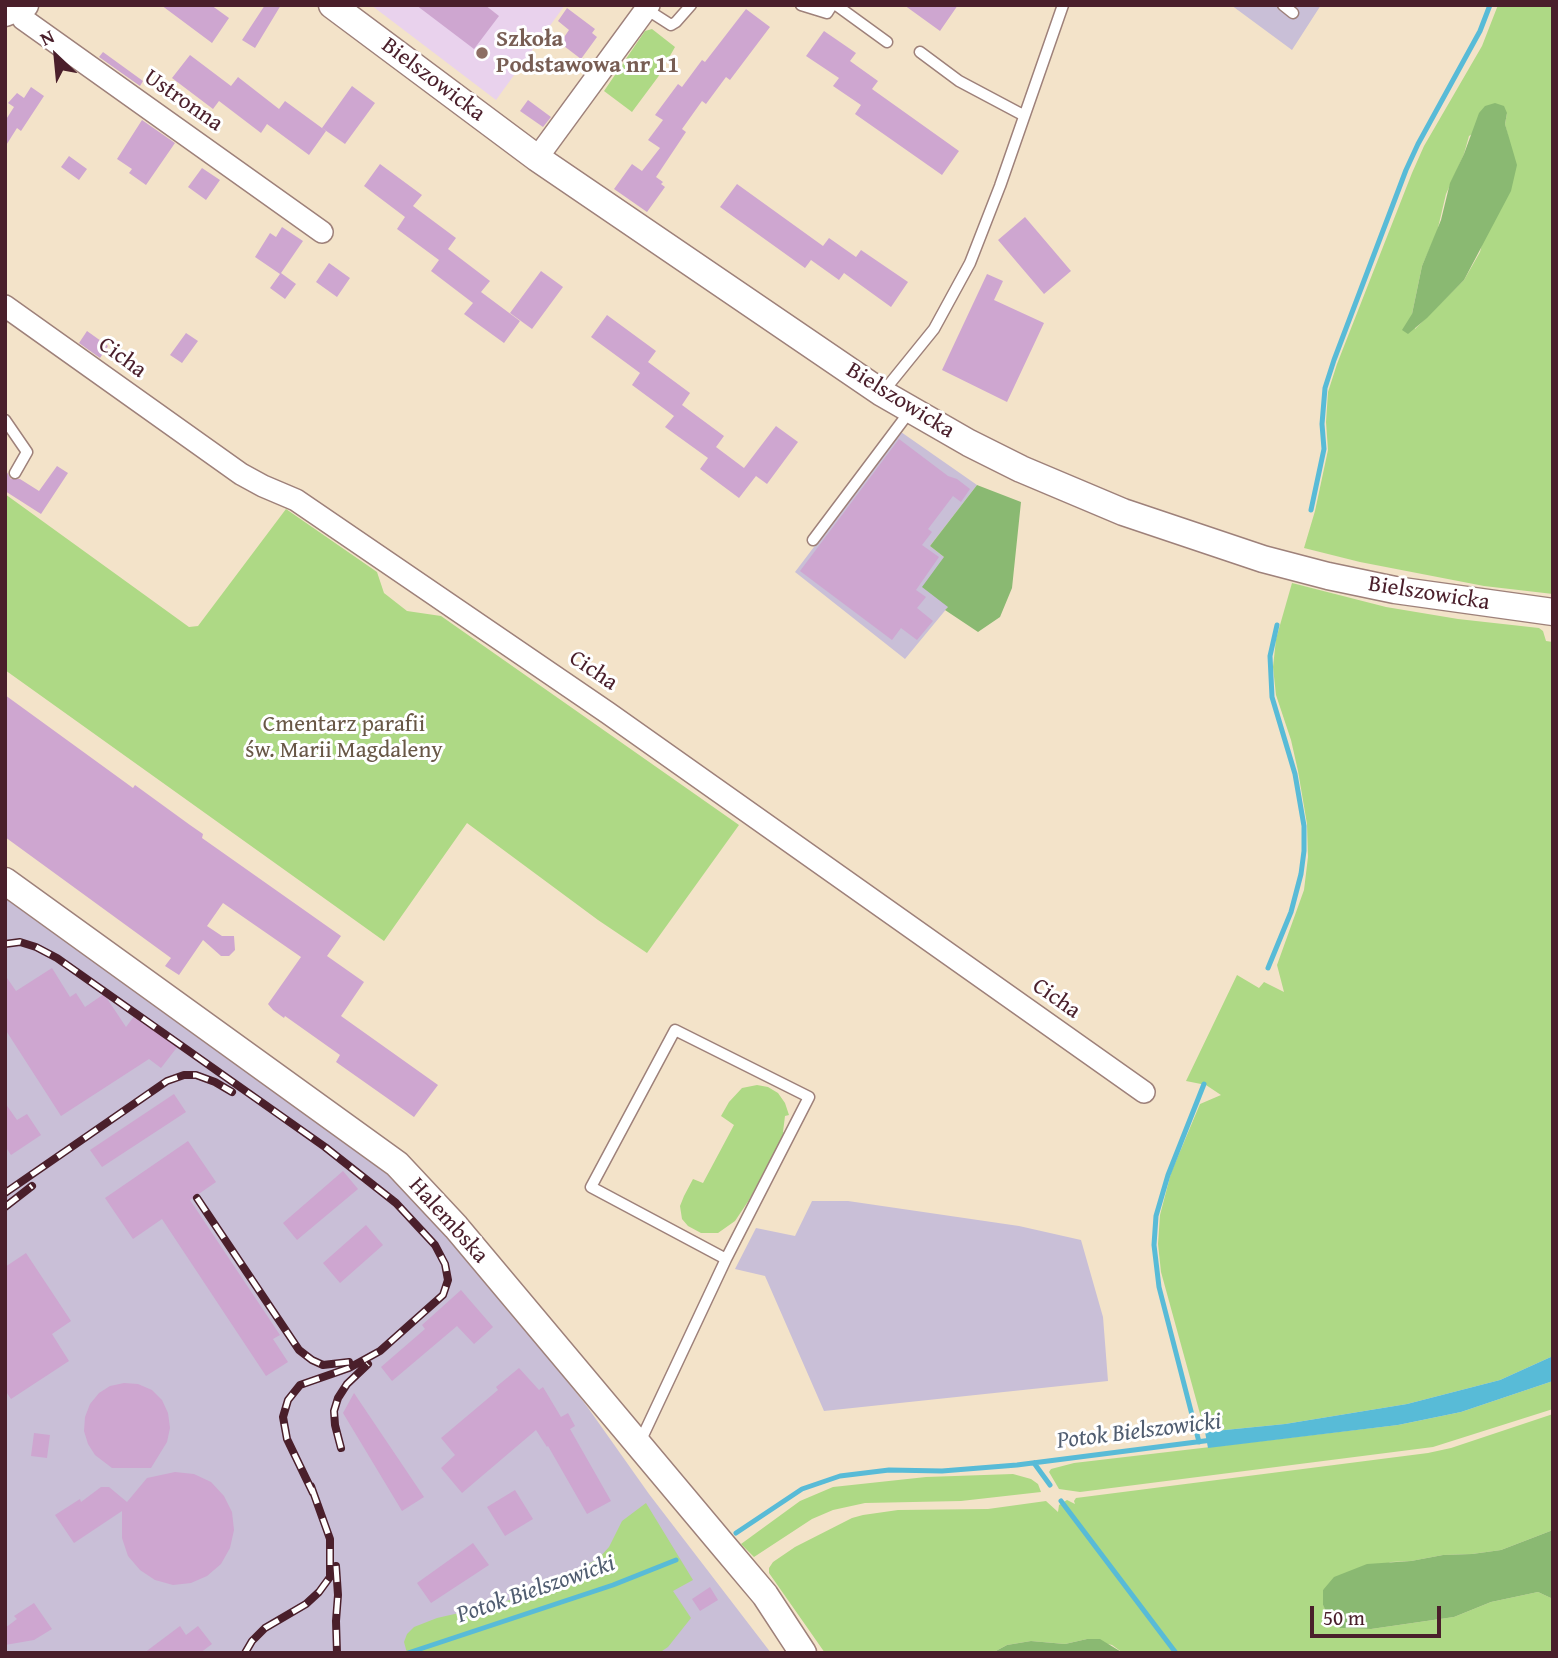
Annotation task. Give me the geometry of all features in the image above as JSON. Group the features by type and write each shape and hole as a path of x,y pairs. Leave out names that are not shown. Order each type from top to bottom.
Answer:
{"street":[{"name":"Bielszowicka","path":"332,5 537,158 882,393 910,411 1021,469 1116,509 1264,559 1395,590 1553,612"},
{"path":"537,158 647,7"},
{"name":"Ustronna","path":"16,9 23,19 323,232"},
{"name":"Cicha","path":"5,306 241,474 296,500 618,720 1143,1092"},
{"name":"Halembska","path":"11,889 397,1164 456,1227 765,1595 803,1653"}],"lane":[{"path":"647,7 671,25 691,5"},
{"path":"801,5 827,13 834,5 887,42"},
{"path":"882,393 934,329 970,263 1000,186 1063,5"},
{"path":"1283,5 1293,13"},
{"path":"920,52 959,81 1023,115"},
{"path":"813,540 910,411"},
{"path":"5,419 27,452 15,472"},
{"path":"639,1445 726,1259 809,1097 675,1030 591,1187 726,1259"}],"shaded area":[{"name":"Szkoła Podstawowa nr 11","path":"371,5 565,5 496,100"},
{"path":"1231,5 1321,5 1292,50"},
{"path":"901,432 977,485 930,546 944,557 948,607 905,659 795,572"},
{"path":"5,894 397,1179 469,1257 586,1405 649,1494 771,1653 5,1653"},
{"path":"812,1201 848,1201 1019,1226 1081,1240 1103,1317 1108,1381 824,1411 765,1276 735,1269 756,1228 795,1236"}],"green space":[{"path":"1498,5 1553,5 1553,594 1484,586 1360,562 1304,548 1328,450 1328,392 1337,364 1424,146 1482,46","holes":["1507,113 1505,124 1508,136 1480,252 1464,280 1415,329 1412,314 1422,266 1437,232 1446,194 1469,136"]},
{"path":"652,29 675,47 658,77 632,112 604,91 645,31"},
{"path":"1495,103 1504,106 1507,113 1505,124 1517,165 1511,191 1464,280 1408,334 1402,330 1412,314 1422,266 1441,220 1450,183 1479,113 1485,106"},
{"path":"977,485 1021,502 1012,588 1000,617 978,632 945,610 948,607 922,587 944,557 930,546"},
{"name":"Cmentarz parafii św. Marii Magdaleny","path":"5,494 189,627 198,626 286,509 377,572 384,593 407,611 441,616 739,825 647,953 467,823 384,941 5,670"},
{"path":"1292,583 1386,607 1539,628 1546,641 1553,642 1553,1356 1500,1380 1407,1404 1285,1424 1205,1432 1161,1272 1158,1244 1160,1215 1171,1173 1200,1104 1221,1095 1206,1085 1186,1081 1237,975 1259,988 1264,982 1284,992 1277,965 1304,890 1308,857 1307,824 1298,771 1276,695 1273,667 1276,639"},
{"path":"757,1085 778,1093 785,1103 789,1115 785,1116 785,1134 735,1221 718,1233 701,1233 682,1219 680,1206 693,1179 703,1183 734,1125 721,1116 729,1102 742,1088"},
{"path":"1553,1381 1553,1409 1433,1447 1080,1492 1059,1489 1049,1472 1051,1469 1074,1463 1398,1425 1461,1412"},
{"path":"1553,1414 1553,1530 1501,1550 1391,1562 1323,1590 1323,1605 1340,1628 1371,1629 1454,1617 1491,1602 1538,1592 1553,1599 1553,1653 1123,1653 1112,1645 1087,1639 1065,1644 1031,1641 1007,1645 992,1653 825,1653 769,1573 773,1562 795,1547 863,1515 898,1510 988,1509 1046,1501 1058,1512 1059,1505 1067,1500 1075,1504 1076,1498 1428,1453"},
{"path":"1013,1474 1031,1479 1038,1484 1041,1492 961,1501 865,1503 833,1510 812,1519 754,1557 741,1544 800,1501 833,1487 926,1477"},
{"path":"646,1503 693,1580 673,1591 691,1618 668,1647 659,1653 407,1653 404,1642 414,1627 437,1618 503,1603 598,1559 609,1547 622,1521"},
{"path":"1553,1530 1553,1599 1538,1592 1491,1602 1454,1617 1371,1629 1340,1628 1329,1618 1323,1605 1323,1590 1334,1577 1367,1564 1501,1550"},
{"path":"1100,1639 1123,1653 992,1653 1007,1645 1031,1641 1065,1644"}],"water":[{"path":"1553,1356 1553,1381 1461,1412 1398,1425 1208,1448 1205,1432 1285,1424 1407,1404 1500,1380"}],"building":[{"path":"161,5 211,5 229,18 212,43"},
{"path":"265,5 281,5 255,48 242,40"},
{"path":"416,5 485,5 499,16 474,49"},
{"path":"904,5 958,5 940,31"},
{"path":"567,8 595,29 592,33 597,37 581,59 560,43 569,30 558,21"},
{"path":"746,9 770,27 730,80 726,77 706,104 702,101 682,129 686,132 656,177 665,187 647,212 614,189 632,164 642,171 660,148 648,140 663,120 655,115 678,84 682,87 702,60 705,62"},
{"path":"824,31 856,53 850,61 878,81 872,89 959,151 942,175 855,114 861,105 833,86 839,78 806,56"},
{"path":"103,52 143,81 140,86 99,57"},
{"path":"190,55 231,86 238,77 279,109 285,101 326,131 309,155 267,124 261,133 219,101 213,109 172,78"},
{"path":"352,86 375,103 345,144 322,128"},
{"path":"31,87 44,96 21,131 17,128 5,147 5,121 14,107 8,103 17,93 24,98"},
{"path":"528,100 551,117 543,127 520,111"},
{"path":"142,120 175,143 146,185 129,173 132,169 117,159"},
{"path":"69,156 87,169 79,180 61,167"},
{"path":"380,164 422,195 413,206 456,238 448,249 490,281 481,292 520,321 504,343 464,314 473,303 431,271 439,260 397,229 405,217 364,186"},
{"path":"202,168 220,180 206,200 188,187"},
{"path":"737,184 823,246 829,238 856,257 861,250 908,282 891,307 844,273 839,280 811,260 805,268 720,207"},
{"path":"1025,217 1071,271 1044,294 998,240"},
{"path":"282,227 303,241 281,273 296,284 285,299 270,288 280,274 255,257 270,233 276,237"},
{"path":"329,263 350,278 337,297 316,282"},
{"path":"541,271 563,287 532,329 510,313"},
{"path":"987,274 1003,281 994,300 1044,323 1007,402 942,370"},
{"path":"607,315 656,351 648,362 690,393 682,405 724,436 716,447 744,468 776,426 798,442 767,484 756,476 739,498 700,469 708,458 665,427 674,416 632,385 640,373 591,337"},
{"path":"87,331 108,346 100,358 79,343"},
{"path":"186,333 198,341 182,363 170,355"},
{"path":"899,439 970,489 961,502 953,496 928,529 932,532 922,545 939,557 916,590 926,597 917,608 933,621 917,640 901,628 892,640 800,571"},
{"path":"57,466 68,473 41,514 5,491 5,469 11,479 20,479 39,491"},
{"path":"5,695 133,788 135,785 203,834 202,838 341,936 327,956 364,982 341,1016 438,1085 414,1117 336,1062 340,1055 273,1010 268,1004 301,957 223,903 207,926 222,936 234,936 235,950 229,956 221,956 203,940 179,975 165,966 171,958 5,837"},
{"path":"52,968 70,997 76,993 85,1007 104,994 126,1027 135,1015 178,1046 161,1068 149,1059 61,1116 5,1029 5,975 16,991"},
{"path":"174,1094 186,1112 102,1167 90,1150"},
{"path":"5,1103 17,1120 27,1114 41,1135 11,1155 5,1146"},
{"path":"188,1141 216,1182 190,1200 280,1335 273,1339 288,1362 266,1376 162,1219 133,1239 105,1198"},
{"path":"343,1171 358,1189 297,1240 283,1223"},
{"path":"366,1225 383,1245 340,1283 323,1263"},
{"path":"26,1253 71,1321 52,1334 69,1361 11,1399 5,1390 5,1267"},
{"path":"461,1290 493,1327 474,1344 457,1326 392,1381 381,1367 425,1329 422,1325"},
{"path":"519,1368 539,1390 543,1387 561,1417 568,1413 575,1426 570,1429 611,1501 587,1514 536,1430 462,1493 441,1468 455,1455 441,1438 498,1390 496,1387"},
{"path":"138,1384 152,1390 162,1400 168,1413 170,1428 167,1442 151,1468 112,1468 95,1455 88,1444 84,1431 90,1404 99,1393 110,1386"},
{"path":"354,1393 424,1497 402,1511 343,1413"},
{"path":"34,1433 50,1435 47,1458 31,1456"},
{"path":"175,1472 194,1474 211,1482 224,1496 232,1512 234,1530 230,1548 221,1564 207,1576 191,1583 173,1585 155,1580 140,1570 128,1556 122,1538 122,1511 74,1543 55,1515 80,1499 81,1502 101,1487 109,1487 127,1502 147,1478"},
{"path":"515,1490 533,1519 505,1536 487,1507"},
{"path":"473,1543 489,1565 431,1603 417,1583"},
{"path":"710,1587 718,1600 700,1611 692,1599"},
{"path":"34,1603 52,1629 34,1640 5,1645 5,1628 17,1619 14,1616"},
{"path":"180,1626 186,1635 198,1626 212,1644 200,1653 144,1653"}],"waterway":[{"path":"1311,510 1324,449 1322,424 1325,388 1334,360 1406,170 1480,31 1490,5"},
{"path":"1268,968 1291,912 1304,851 1304,826 1295,774 1272,697 1270,656 1277,625"},
{"path":"1199,1442 1159,1287 1154,1245 1156,1216 1168,1175 1204,1084"},
{"name":"Potok Bielszowicki","path":"736,1533 802,1489 840,1476 889,1470 942,1471 1017,1465 1212,1440"},
{"path":"1034,1463 1050,1485"},
{"path":"1061,1501 1176,1653"},
{"name":"Potok Bielszowicki","path":"408,1653 613,1585 676,1560"}],"railway":[{"path":"5,944 20,942 57,958 325,1147 396,1203 435,1245 445,1264 448,1280 443,1295 380,1351 349,1368 300,1385 288,1400 283,1417 287,1439 313,1493"},
{"path":"5,1193 167,1081 184,1075 196,1075 232,1092"},
{"path":"5,1207 32,1186"},
{"path":"197,1198 299,1350 323,1365 349,1362"},
{"path":"341,1448 334,1411 338,1398 347,1384 368,1364"},
{"path":"245,1653 265,1628 306,1604 330,1577 330,1539 311,1486"},
{"path":"336,1566 337,1653"}],"place":[{"name":"Szkoła Podstawowa nr 11","path":"482,53"}]}
